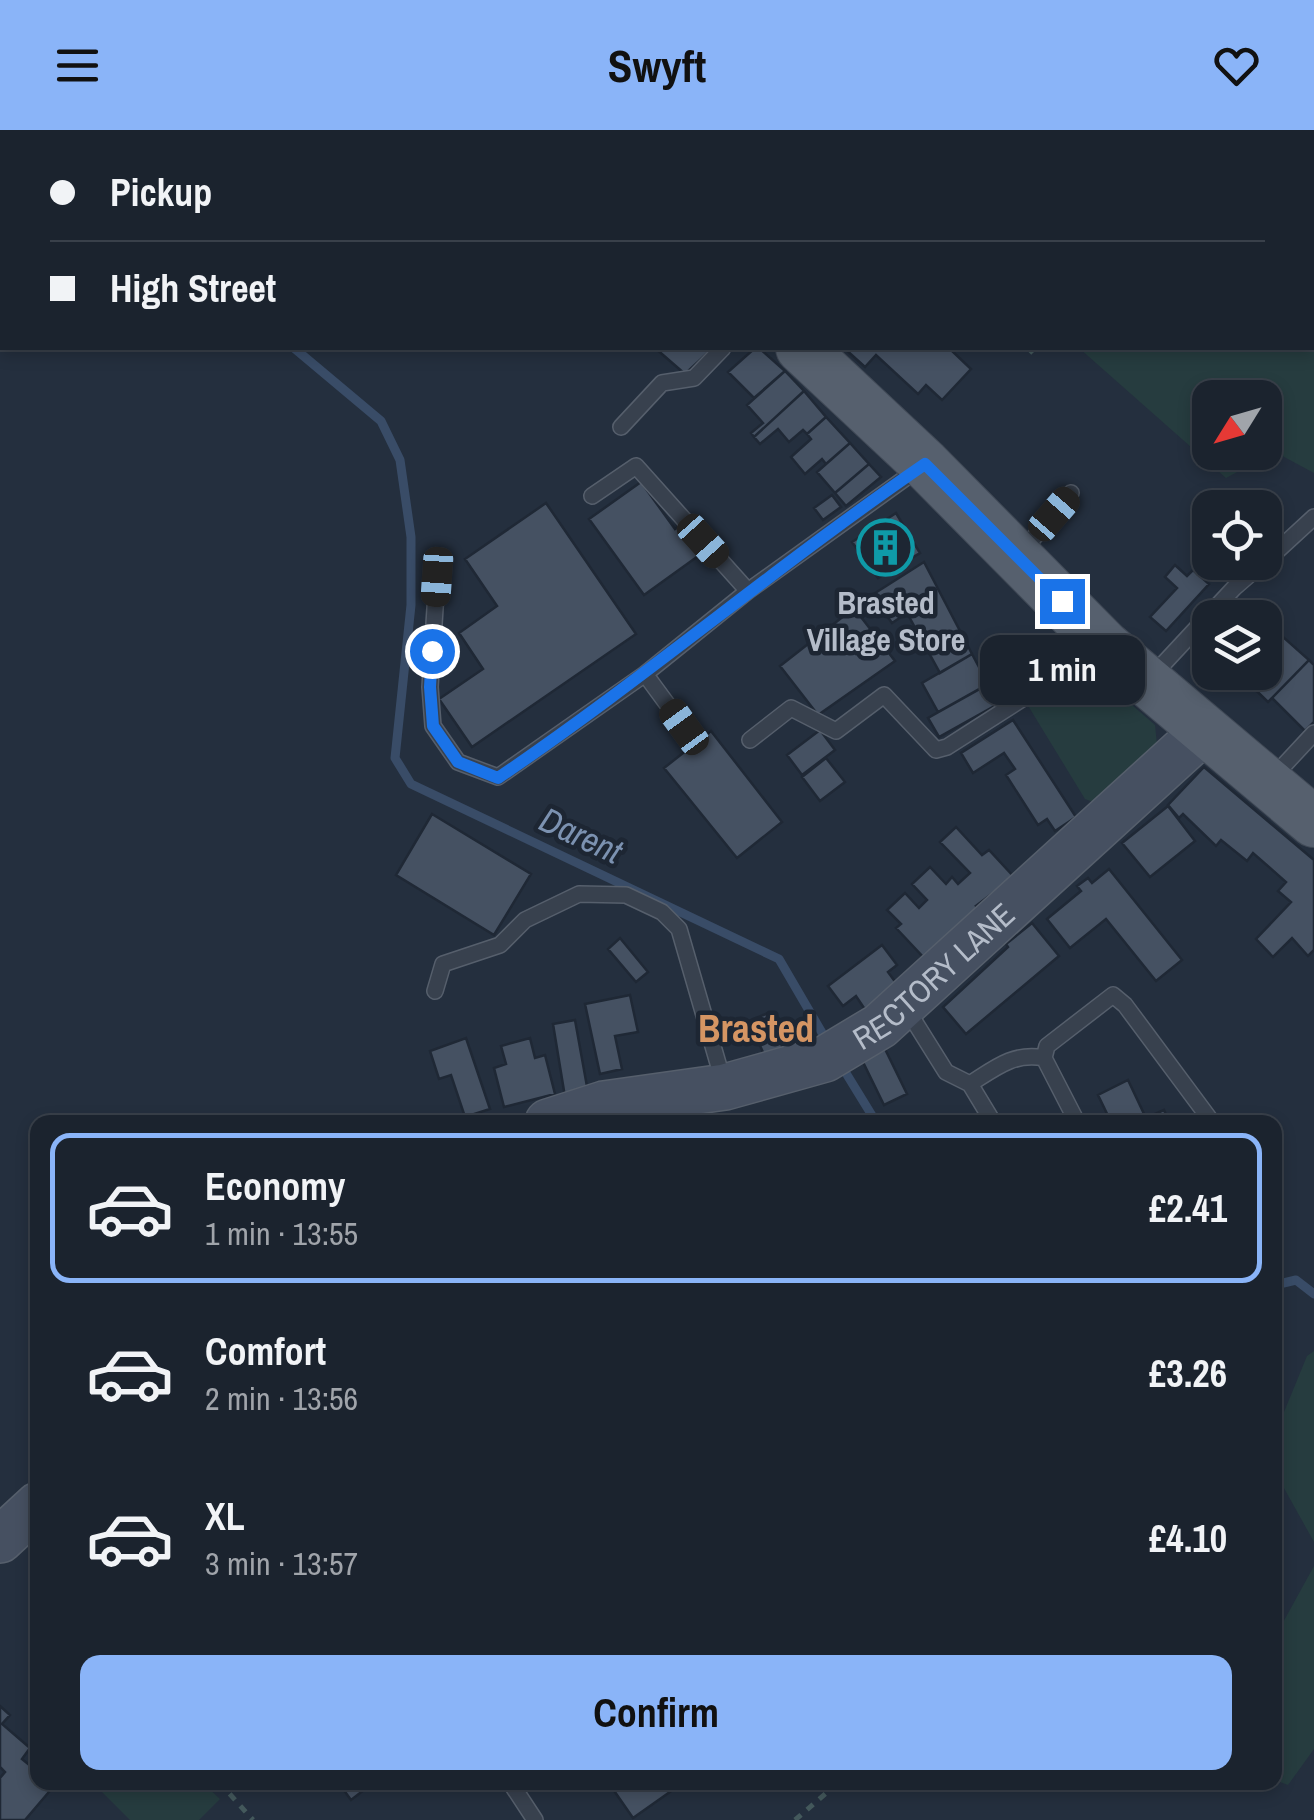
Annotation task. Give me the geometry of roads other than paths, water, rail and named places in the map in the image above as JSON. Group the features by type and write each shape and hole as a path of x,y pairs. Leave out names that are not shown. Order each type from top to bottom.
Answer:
{"main road":[{"path":"803,350 925,464 1105,646 1314,822"}],"street":[{"name":"RECTORY LANE","path":"570,1115 604,1104 725,1087 838,1052 880,1026 1204,732"},
{"path":"0,1540 30,1512"}],"lane":[{"path":"621,427 662,383 694,378 721,350"},
{"path":"437,577 430,687 433,726 458,762 498,778 645,674 748,590 925,464"},
{"path":"592,496 636,466 748,590"},
{"path":"1018,556 1072,492"},
{"path":"1282,546 1314,517"},
{"path":"1147,682 1244,580"},
{"path":"750,740 791,708 836,731 884,695 936,750 947,747 1105,646"},
{"path":"645,674 684,727"},
{"path":"1267,784 1314,732"},
{"path":"435,992 443,964 500,944 525,920 579,894 626,895 662,912 680,929 725,1087"},
{"path":"1073,1115 1044,1058 1047,1046 1112,996 1125,1005 1207,1115"},
{"path":"904,1005 946,1072 970,1084 989,1115"},
{"path":"970,1084 1008,1060 1026,1054 1044,1058"},
{"path":"515,1790 536,1820"}],"waterway":[{"name":"Darent","path":"296,350 381,421 400,460 411,537 411,605 395,758 411,784 779,959 828,1043"},
{"name":"Darent","path":"841,1065 872,1115"},
{"name":"Darent","path":"1282,1283 1296,1280 1314,1294"}],"place":[{"name":"Brasted Village Store","path":"886,548"}],"district":[{"name":"Brasted","path":"756,1028"}]}
